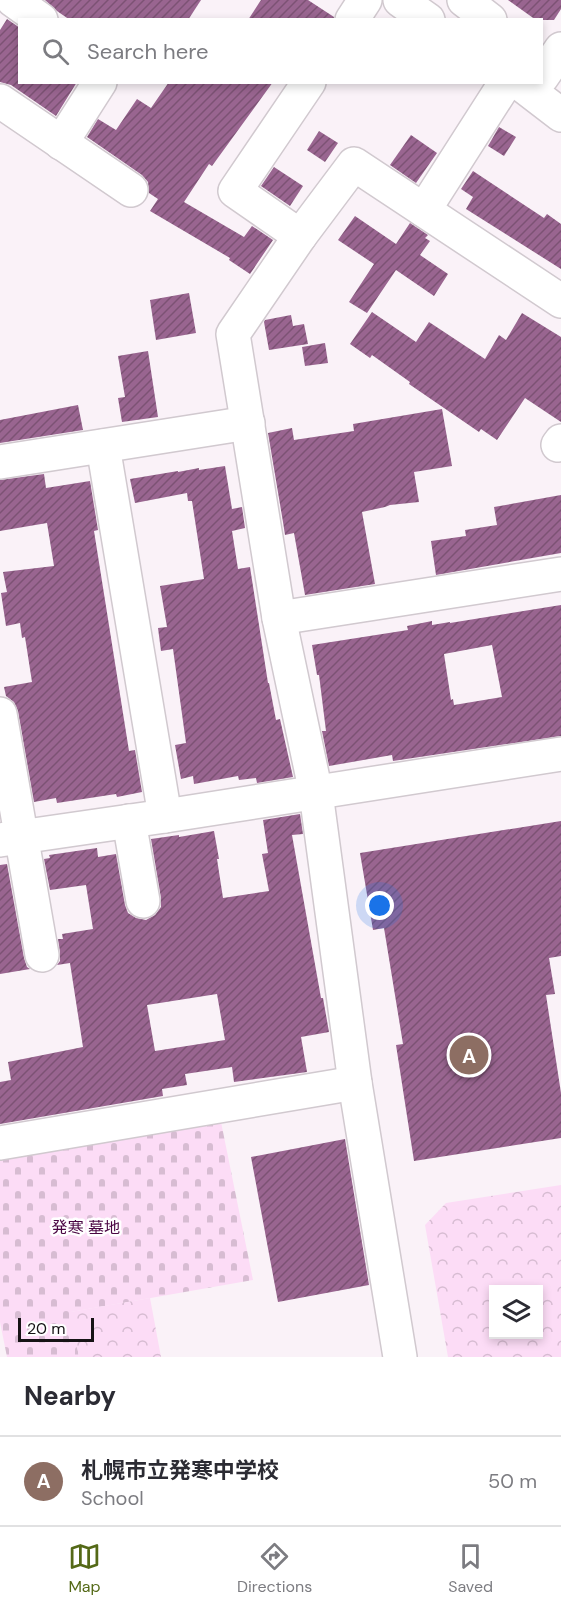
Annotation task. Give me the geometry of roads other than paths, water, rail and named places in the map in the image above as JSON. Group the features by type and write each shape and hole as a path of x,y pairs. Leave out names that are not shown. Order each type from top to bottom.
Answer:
{"street":[{"path":"13,0 38,18"},
{"path":"353,18 365,0"},
{"path":"400,0 425,18"},
{"path":"464,0 487,18"},
{"path":"543,81 561,115"},
{"path":"61,143 99,84"},
{"path":"300,236 236,191 308,84"},
{"path":"424,210 531,84"},
{"path":"0,101 131,190"},
{"path":"400,1357 355,1083 316,793 279,618 233,334 300,236 354,164 561,301"},
{"path":"0,462 248,423"},
{"path":"103,446 165,816"},
{"path":"279,618 561,574"},
{"path":"0,714 11,838 42,955"},
{"path":"11,838 561,754"},
{"path":"129,821 143,901"},
{"path":"0,1143 355,1083"}],"place":[{"name":"札幌市立発寒中学校","path":"469,1055"}],"park label":[{"name":"発寒 墓地","path":"86,1227"}]}
